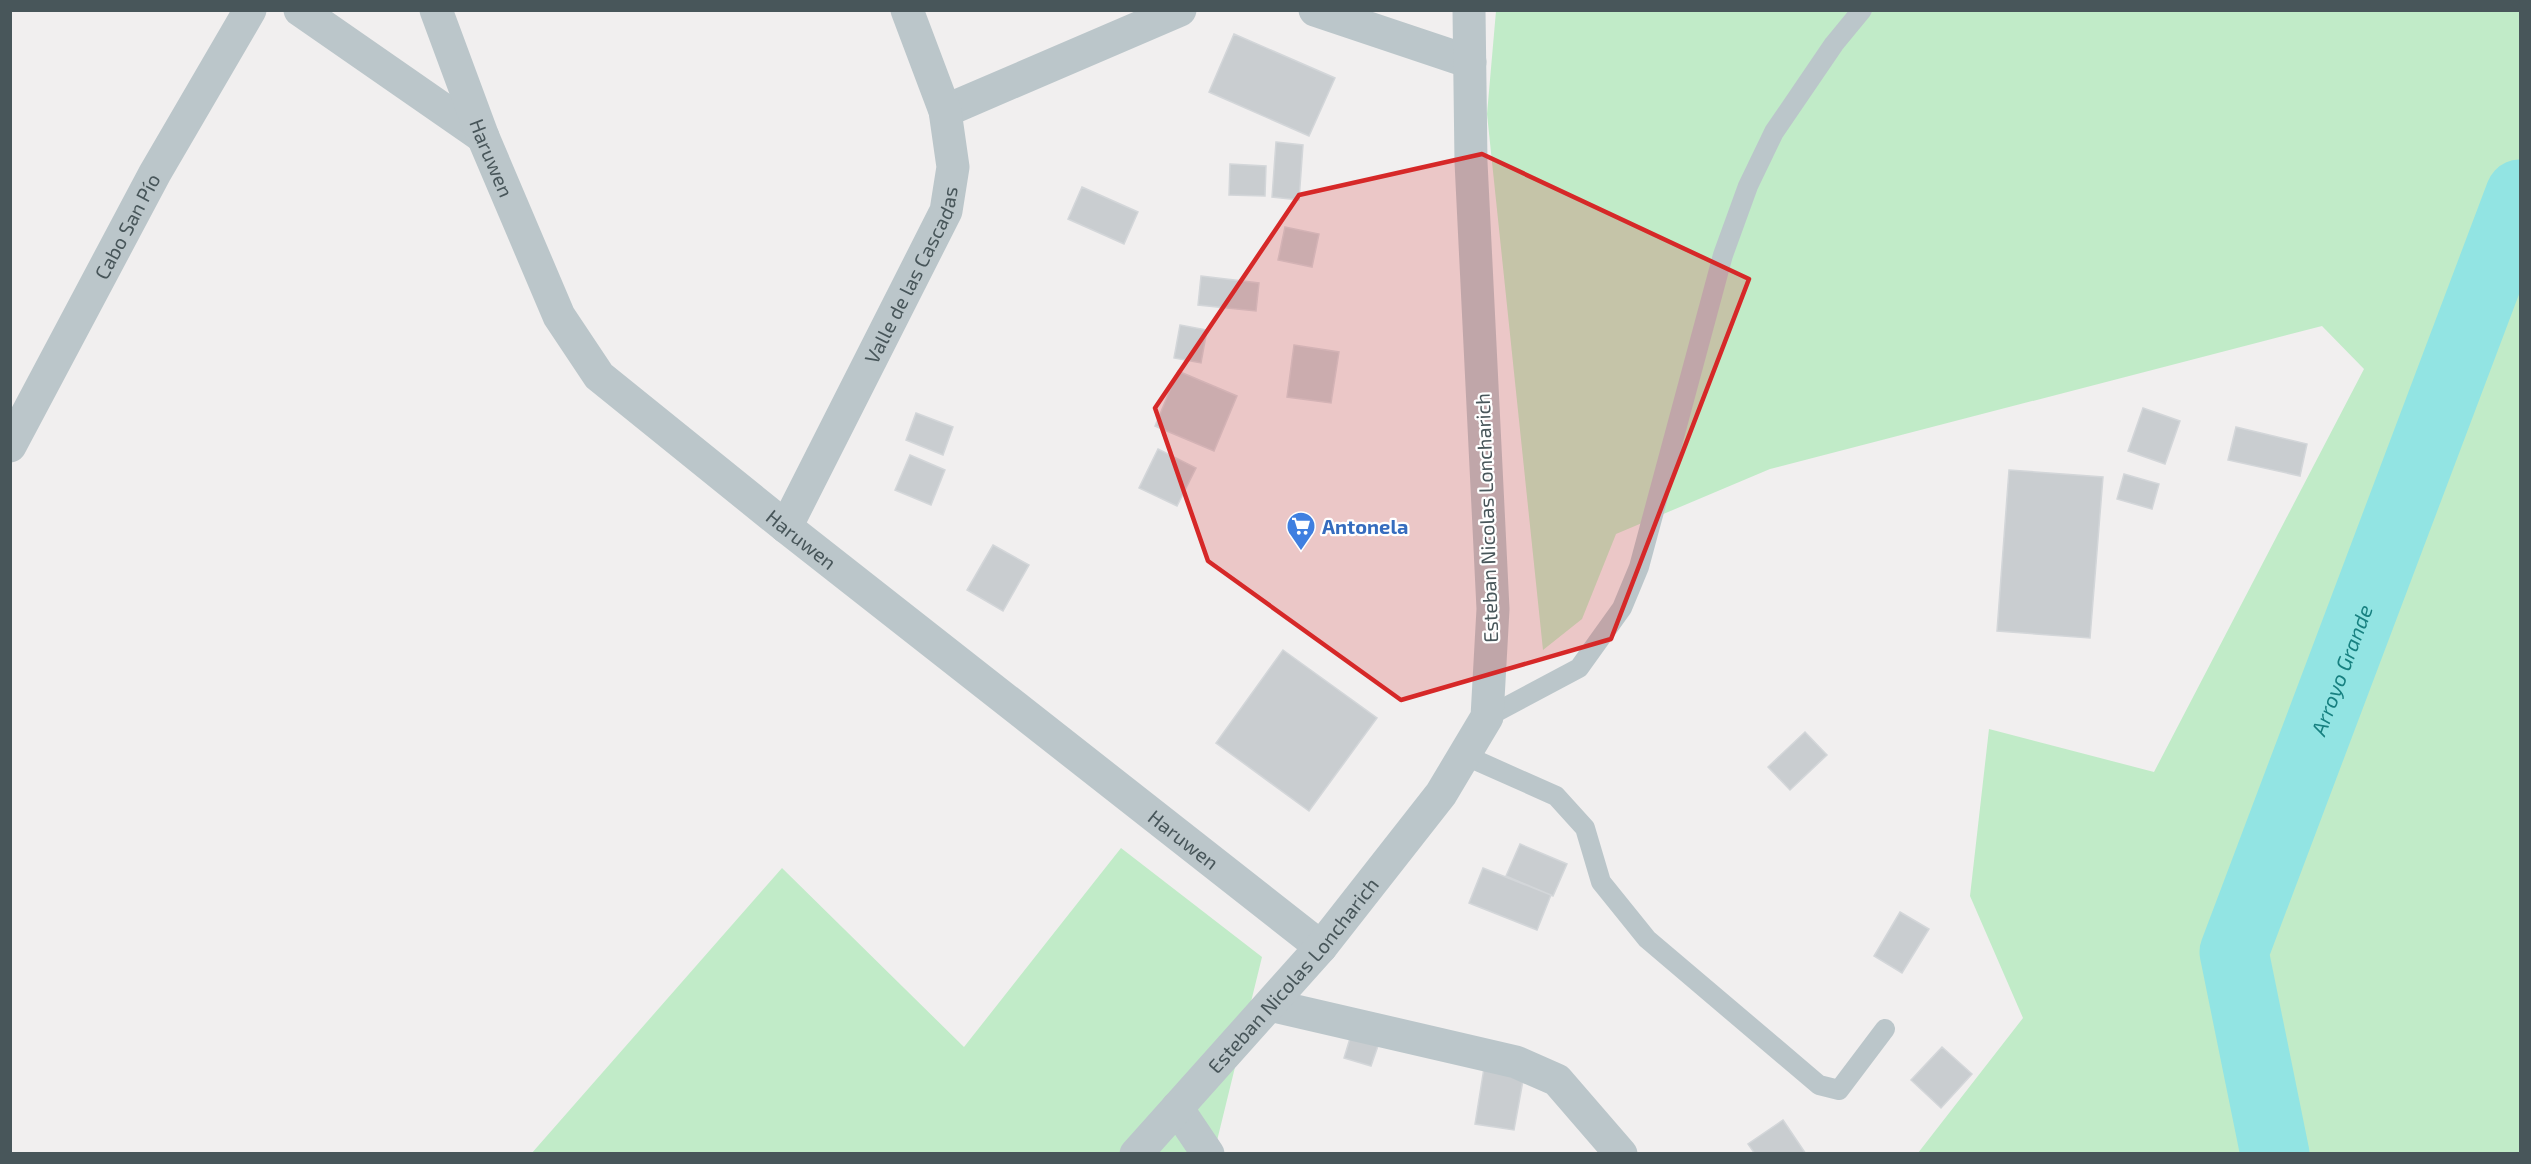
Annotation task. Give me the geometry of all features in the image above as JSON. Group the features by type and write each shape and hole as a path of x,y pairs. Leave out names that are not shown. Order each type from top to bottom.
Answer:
{"street":[{"name":"Cabo San Pío","path":"10,446 155,173 250,10"},
{"path":"300,10 483,137"},
{"name":"Haruwen","path":"436,10 483,137 559,316 599,376 786,527 1321,947"},
{"name":"Valle de las Cascadas","path":"786,527 946,212 953,167 945,111 907,10"},
{"path":"945,111 1180,10"},
{"path":"1314,10 1470,62"},
{"name":"Esteban Nicolas Loncharich","path":"1136,1154 1321,947 1441,794 1487,717 1493,609 1471,162 1469,10"},
{"path":"1270,1005 1516,1062 1557,1080 1621,1154"},
{"path":"1177,1108 1209,1154"}],"lane":[{"path":"1487,717 1579,668 1622,608 1639,567 1724,255 1748,186 1774,132 1834,44 1862,10"},
{"path":"1464,755 1556,796 1585,828 1601,882 1647,939 1819,1085 1839,1090 1886,1029"}],"highlighted area":[{"path":"1482,154 1749,279 1611,639 1401,700 1208,561 1155,408 1299,195"}],"green space":[{"path":"1496,11 2520,11 2520,1153 1918,1153 2023,1018 1970,896 1989,729 2154,772 2364,369 2322,326 1770,469 1616,534 1582,619 1543,650 1487,114"},
{"path":"1121,848 1262,957 1214,1153 531,1154 782,868 964,1047"}],"building":[{"path":"1234,34 1335,78 1309,136 1209,92"},
{"path":"1276,142 1303,145 1299,200 1272,197"},
{"path":"1230,164 1266,166 1265,196 1229,195"},
{"path":"1082,187 1138,212 1124,244 1068,219"},
{"path":"1285,227 1319,234 1312,267 1278,260"},
{"path":"1201,276 1259,283 1256,311 1198,305"},
{"path":"1180,325 1207,330 1201,363 1174,358"},
{"path":"1294,345 1339,352 1331,403 1287,397"},
{"path":"1178,371 1237,396 1214,451 1155,426"},
{"path":"2143,408 2180,421 2165,464 2128,451"},
{"path":"916,413 953,427 943,455 906,440"},
{"path":"2236,427 2307,444 2300,476 2228,460"},
{"path":"1158,449 1196,468 1177,506 1139,488"},
{"path":"910,455 945,470 931,505 895,490"},
{"path":"2009,470 2103,477 2090,638 1997,631"},
{"path":"2124,474 2159,484 2152,509 2117,499"},
{"path":"993,545 1029,565 1003,611 967,590"},
{"path":"1283,650 1377,718 1309,811 1216,743"},
{"path":"1805,732 1827,755 1790,790 1768,767"},
{"path":"1520,844 1567,864 1553,896 1506,876"},
{"path":"1483,868 1551,895 1537,930 1469,903"},
{"path":"1900,912 1929,929 1902,973 1874,956"},
{"path":"1352,1032 1380,1040 1371,1066 1344,1058"},
{"path":"1942,1047 1972,1074 1941,1108 1911,1080"},
{"path":"1484,1068 1524,1075 1514,1130 1475,1124"},
{"path":"1783,1120 1806,1154 1755,1154 1748,1144"}],"waterway":[{"name":"Arroyo Grande","path":"2275,1154 2234,952 2520,194"}],"place":[{"name":"Antonela","path":"1301,552"}]}
